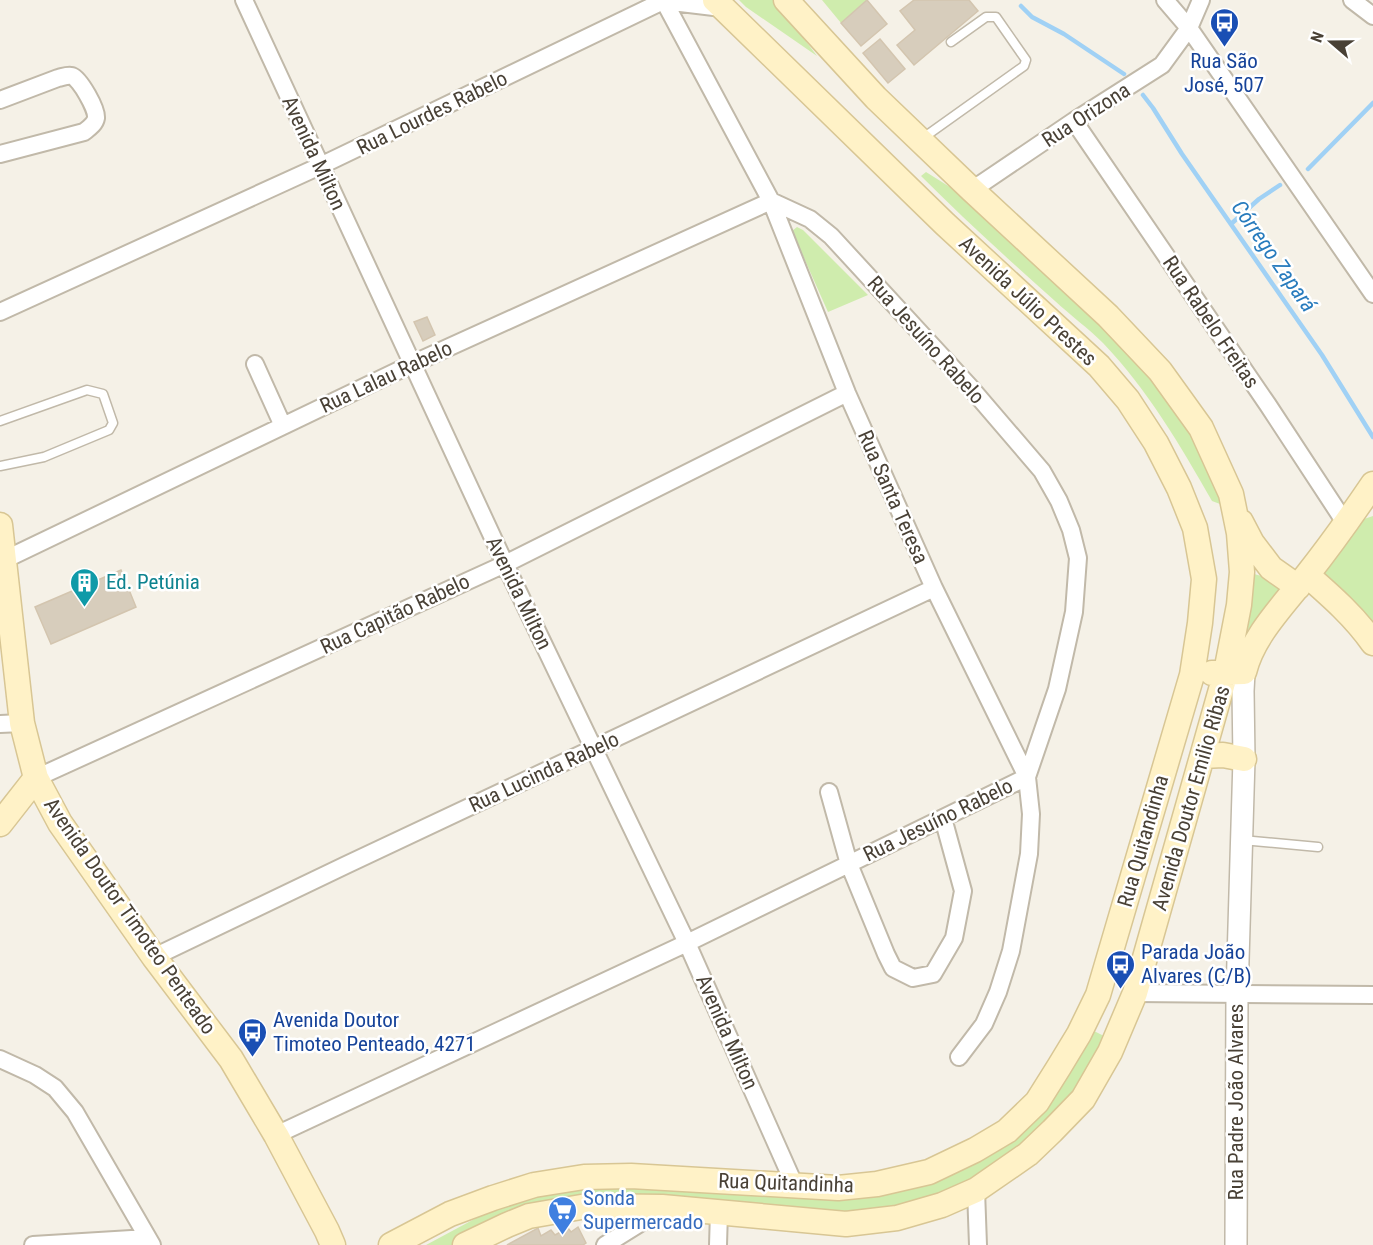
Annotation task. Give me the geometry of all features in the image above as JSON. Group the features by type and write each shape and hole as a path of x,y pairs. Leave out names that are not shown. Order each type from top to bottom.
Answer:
{"main road":[{"name":"Avenida Júlio Prestes","path":"786,0 876,98 1108,316 1160,371 1201,428 1231,494 1236,513 1242,572 1235,672"},
{"name":"Avenida Júlio Prestes","path":"718,4 945,224 1099,366 1128,400 1156,442 1179,488 1195,528 1204,579 1192,675"},
{"name":"Avenida Doutor Emilio Ribas","path":"465,1245 530,1216 587,1206 662,1207 846,1224 897,1218 942,1205 976,1190 1028,1154 1083,1099 1110,1052 1135,993 1203,756 1235,672 1247,659 1261,634 1346,524 1373,484"},
{"name":"Avenida Doutor Emilio Ribas","path":"1346,524 1373,510"},
{"path":"1236,513 1252,543 1270,568 1303,581 1346,610 1373,643"},
{"name":"Avenida Doutor Timoteo Penteado","path":"0,525 4,560 11,723 36,778 60,823 154,957 231,1059 276,1135 331,1244"},
{"name":"Avenida Doutor Emilio Ribas","path":"1192,675 1235,672"},
{"name":"Rua Quitandinha","path":"392,1245 450,1214 534,1185 584,1177 631,1176 838,1188 877,1184 929,1172 975,1150 1007,1131 1037,1102 1074,1042 1098,995 1192,675"},
{"path":"1203,756 1223,754 1244,759"},
{"path":"0,824 36,778"}],"street":[{"name":"Avenida Milton","path":"244,0 505,564 687,943 795,1186"},
{"path":"1165,0 1189,28 1373,294"},
{"name":"Rua Orizona","path":"972,190 1162,65 1189,28 1201,0"},
{"path":"1352,0 1373,16"},
{"name":"Rua Lourdes Rabelo","path":"0,312 320,166 664,1"},
{"path":"664,1 718,4"},
{"name":"Rua Santa Teresa","path":"664,1 771,201 847,393 934,588 1027,777 1031,814 1029,854 1011,951 998,992 984,1024 959,1057"},
{"path":"0,100 58,78 74,77 80,83 95,111 96,118 84,132 0,154"},
{"name":"Rua Rabelo Freitas","path":"1074,121 1268,405 1346,524"},
{"name":"Rua Lalau Rabelo","path":"4,560 412,364 771,201"},
{"name":"Rua Jesuíno Rabelo","path":"276,1135 687,943 1027,777 1057,689 1074,612 1078,558 1071,530 1059,501 1042,471 970,387 831,236 810,219 771,201"},
{"path":"255,364 283,426"},
{"name":"Rua Capitão Rabelo","path":"36,778 505,564 847,393"},
{"name":"Rua Lucinda Rabelo","path":"154,957 934,588"},
{"name":"Rua Padre João Alvares","path":"1235,672 1244,759 1237,994 1236,1245"},
{"path":"829,792 849,864 893,968 913,978 933,974 954,938 963,891 943,818"},
{"path":"1135,993 1373,995"},
{"path":"0,1059 35,1075 55,1088 75,1112 150,1241 33,1245"},
{"path":"976,1190 978,1245"},
{"path":"605,1245 662,1207"},
{"path":"718,1245 719,1212"}],"lane":[{"path":"920,141 1024,66 1026,60 996,16 986,17 951,42"},
{"path":"0,421 87,390 103,394 113,423 108,430 44,457 0,466"},
{"path":"1242,840 1318,847"}],"green space":[{"path":"739,0 775,0 817,56 746,7"},
{"path":"822,0 867,0 841,23"},
{"path":"926,172 961,194 1061,283 1195,426 1228,501 1220,504 1212,501 1149,399 1103,343 954,208 921,176"},
{"path":"797,227 803,230 868,295 828,312 792,231"},
{"path":"1373,516 1373,631 1316,574 1349,524"},
{"path":"1247,572 1290,584 1250,631 1241,622"},
{"path":"1092,1030 1110,1039 1080,1091 1044,1133 984,1177 915,1208 849,1216 647,1202 454,1245 426,1245 508,1201 575,1186 652,1184 848,1198 971,1162 1033,1124"}],"building":[{"path":"867,0 887,24 861,46 841,23"},
{"path":"914,0 969,0 978,11 914,65 897,45 915,30 900,11"},
{"path":"880,39 905,69 888,83 863,53"},
{"path":"427,317 435,335 423,341 414,322"},
{"name":"Ed. Petúnia","path":"121,570 136,607 51,644 35,607"},
{"name":"Sonda Supermercado","path":"578,1227 586,1243 583,1245 507,1245 538,1228 541,1236 551,1230 555,1235 568,1228 571,1232"}],"waterway":[{"name":"Córrego Zapará","path":"1021,6 1032,17 1064,34 1124,74"},
{"name":"Córrego Zapará","path":"1143,95 1322,355 1373,437"},
{"path":"1308,169 1373,103"},
{"path":"1231,224 1259,199 1280,185"}],"place":[{"name":"Rua São José, 507","path":"1224,48"},
{"name":"Ed. Petúnia","path":"85,608"},
{"name":"Parada João Alvares (C/B)","path":"1120,990"},
{"name":"Avenida Doutor Timoteo Penteado, 4271","path":"252,1058"},
{"name":"Sonda Supermercado","path":"562,1236"}]}
